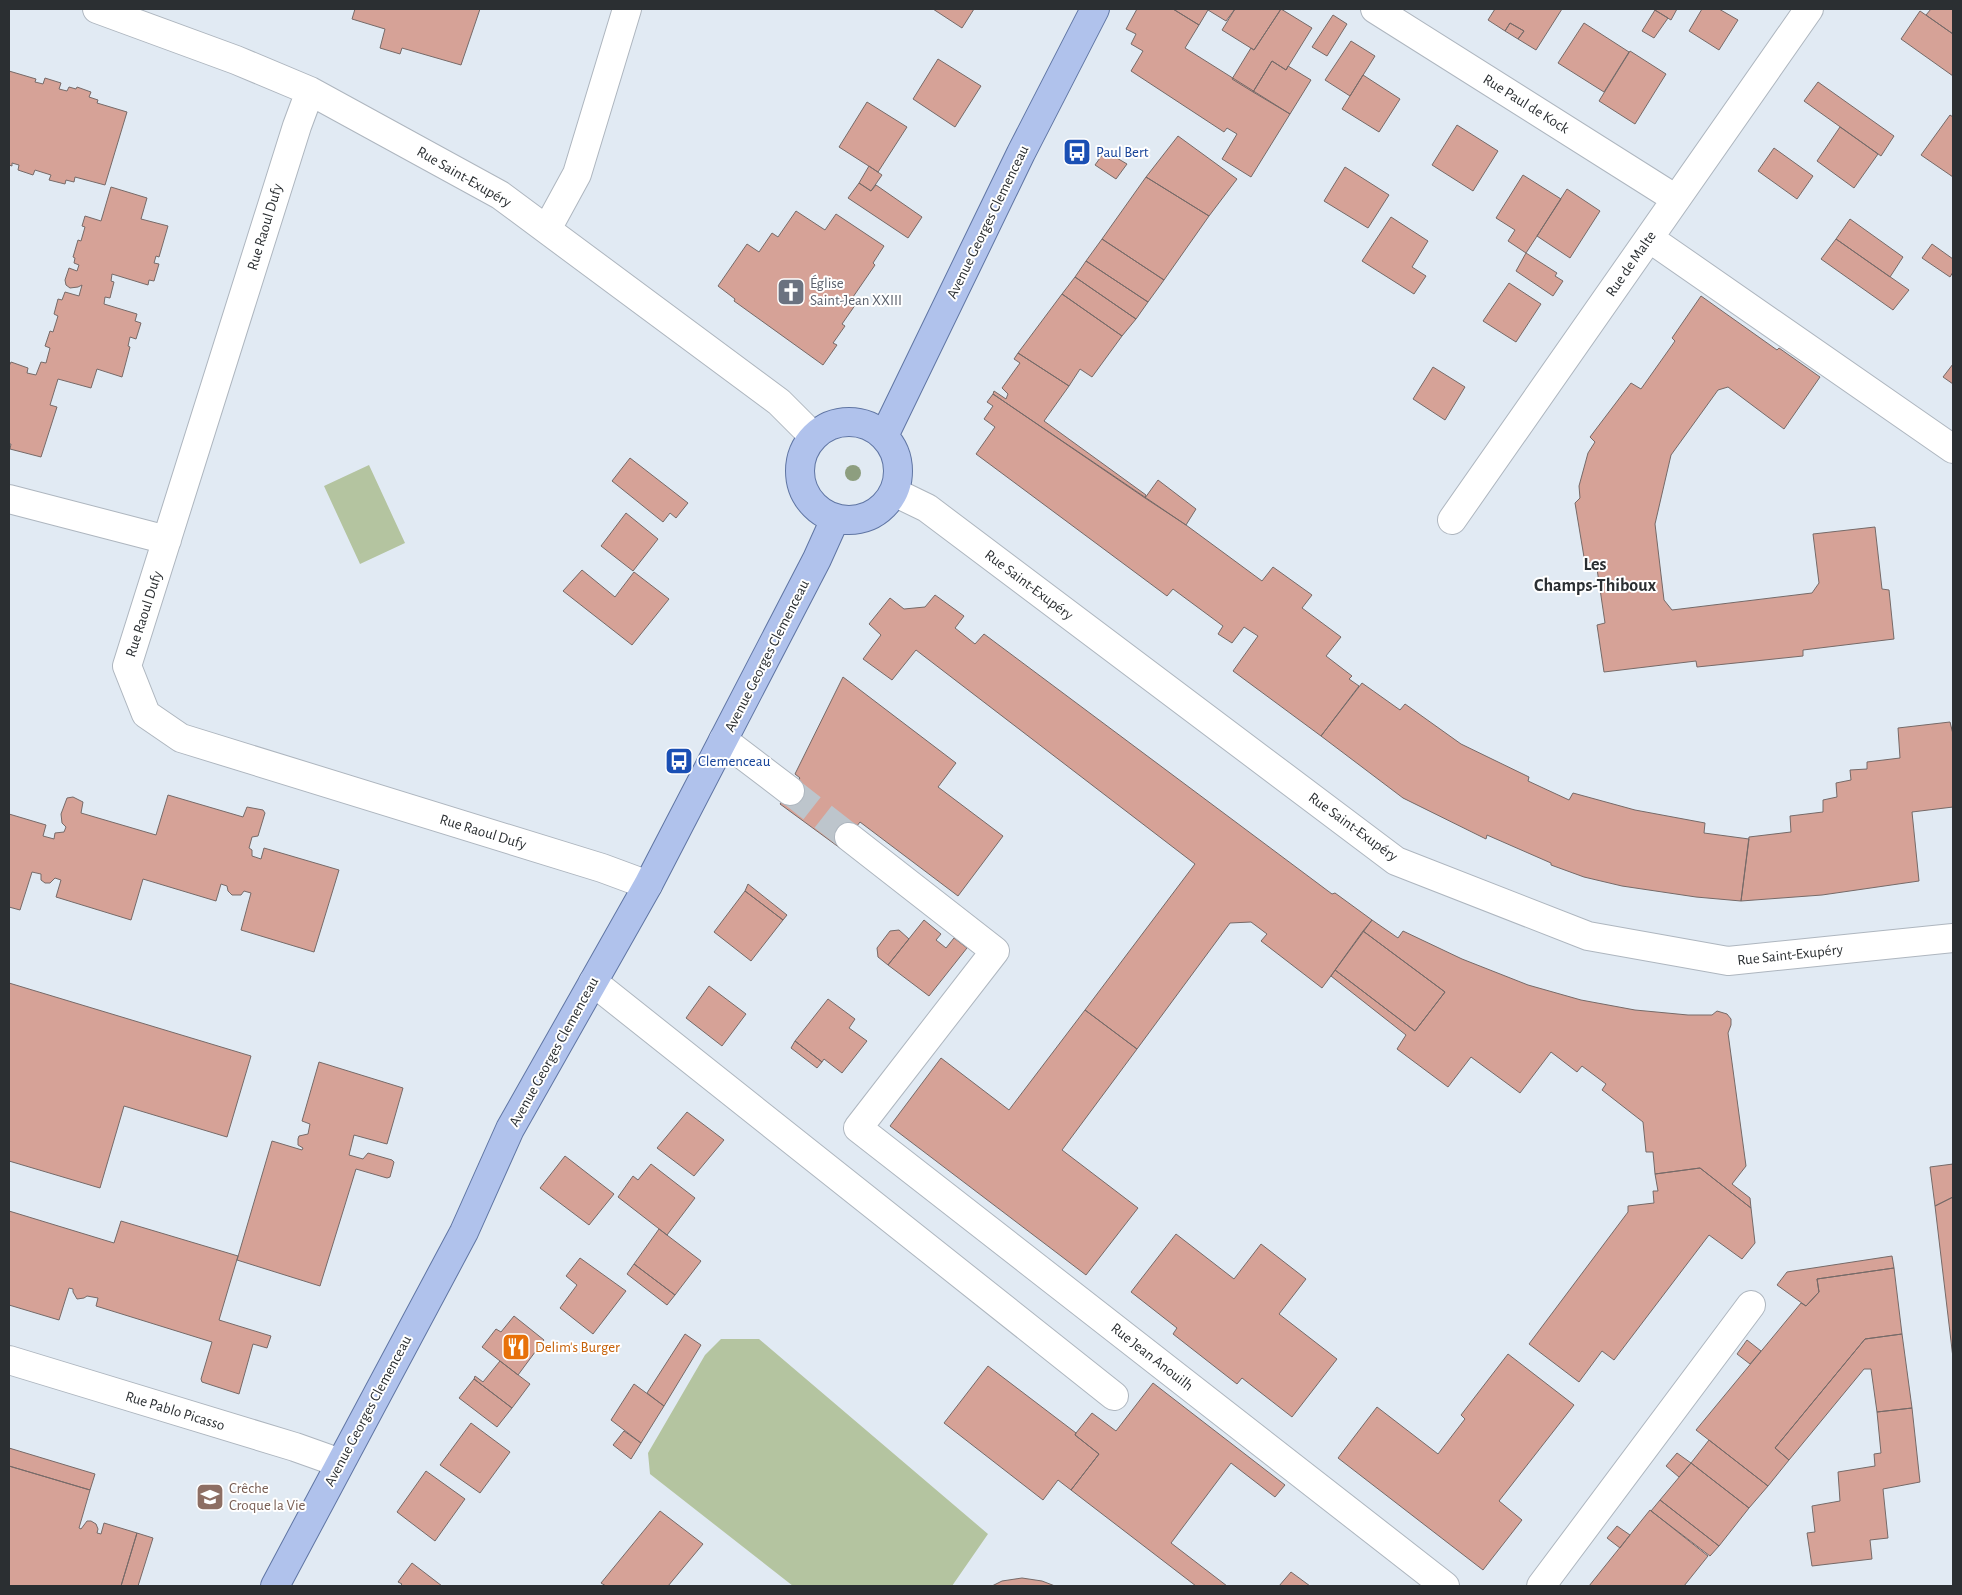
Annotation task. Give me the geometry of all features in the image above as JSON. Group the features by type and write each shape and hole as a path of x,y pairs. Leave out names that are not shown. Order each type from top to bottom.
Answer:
{"main road":[{"name":"Avenue Georges Clemenceau","path":"884,436 1021,153 1095,9"},
{"path":"840,422 856,422 872,426 884,436 893,448 897,462 898,477 894,492 886,503 875,512 863,518 849,520 835,519 820,511 808,499 800,483 799,466 803,450 813,436 826,427 840,422"},
{"name":"Avenue Georges Clemenceau","path":"275,1586 464,1232 510,1129 648,885 817,559 835,519"}],"street":[{"name":"Rue Saint-Exupéry","path":"97,9 236,60 310,91 500,195 779,402 813,436"},
{"path":"547,229 576,174 627,9"},
{"name":"Rue Paul de Kock","path":"1375,9 1676,199"},
{"name":"Rue de Malte","path":"1452,520 1809,9"},
{"name":"Rue Raoul Dufy","path":"310,91 294,136 127,666 146,714 181,738 602,868 648,885"},
{"path":"1649,238 1953,449"},
{"name":"Rue Saint-Exupéry","path":"894,492 926,508 1396,861 1588,936 1728,961 1953,938"},
{"path":"9,499 167,540"},
{"path":"723,740 790,792"},
{"name":"Rue Jean Anouilh","path":"849,837 995,951 858,1128 1445,1586"},
{"path":"593,982 1114,1396"},
{"path":"1541,1586 1751,1305"},
{"name":"Rue Pablo Picasso","path":"9,1360 295,1447 340,1463"}],"green space":[{"path":"369,465 405,543 360,564 324,486"},
{"path":"721,1339 759,1339 988,1534 952,1586 793,1586 650,1474 648,1453 705,1355"}],"building":[{"path":"355,9 480,9 461,65 402,48 400,54 380,48 385,29 352,19"},
{"path":"933,9 974,9 962,28"},
{"path":"1137,9 1173,9 1199,25 1185,48 1290,114 1251,177 1222,159 1237,134 1227,128 1224,132 1131,71 1143,51 1131,44 1136,34 1126,29"},
{"path":"1173,9 1207,9 1208,10 1199,25"},
{"path":"1209,9 1235,9 1226,21"},
{"path":"1235,9 1281,9 1254,50 1222,30"},
{"path":"1281,9 1312,28 1286,70 1272,61 1253,92 1232,79 1251,48 1254,50"},
{"path":"1495,9 1562,9 1536,50 1518,39 1524,31 1510,23 1505,31 1488,20"},
{"path":"1653,9 1677,9 1671,20"},
{"path":"1702,9 1719,9 1738,20 1719,50 1689,31"},
{"path":"1931,9 1953,9 1953,34 1926,15"},
{"path":"1655,10 1668,18 1654,38 1642,31"},
{"path":"1920,11 1953,34 1953,76 1901,39"},
{"path":"1333,15 1347,24 1327,56 1312,47"},
{"path":"1510,23 1524,31 1518,39 1505,31"},
{"path":"1584,23 1629,52 1604,92 1558,63"},
{"path":"1351,41 1375,56 1350,96 1325,80"},
{"path":"1630,51 1666,74 1635,124 1599,101"},
{"path":"938,59 981,86 955,127 913,99"},
{"path":"1272,61 1286,70 1288,66 1311,80 1290,114 1253,92"},
{"path":"9,71 36,79 35,82 43,84 45,78 61,83 59,89 67,91 69,87 76,89 77,87 91,92 89,97 98,100 97,103 127,112 105,185 75,177 74,182 66,180 65,184 49,180 51,175 35,170 33,175 18,170 19,165 12,163 12,166 9,165"},
{"path":"1363,75 1400,99 1379,132 1342,109"},
{"path":"1818,82 1894,136 1881,156 1804,101"},
{"path":"867,102 907,127 878,172 839,147"},
{"path":"1950,115 1953,117 1953,177 1921,155"},
{"path":"1457,125 1498,151 1473,191 1432,165"},
{"path":"1840,127 1878,154 1854,188 1817,161"},
{"path":"1178,136 1237,179 1209,216 1146,177"},
{"path":"1774,148 1813,176 1797,199 1758,171"},
{"path":"1105,151 1127,164 1116,179 1095,165"},
{"path":"869,166 882,175 871,191 859,183"},
{"path":"1345,167 1389,195 1368,228 1324,201"},
{"path":"1523,175 1561,199 1526,253 1508,241 1515,230 1496,218"},
{"path":"1146,177 1209,216 1164,280 1102,239"},
{"path":"859,183 871,191 876,185 922,217 908,238 848,198"},
{"path":"111,187 147,198 141,219 168,226 159,257 156,256 154,263 159,264 154,281 149,280 148,285 112,274 111,281 114,282 110,298 105,297 104,304 137,314 135,321 141,323 136,339 130,337 128,346 130,347 122,377 97,369 91,388 58,379 50,405 57,407 41,457 10,449 9,366 11,362 28,368 27,373 36,375 41,362 46,363 50,348 45,346 50,331 53,332 58,316 54,314 58,299 62,300 65,292 79,296 82,285 70,288 66,285 65,280 69,268 77,271 79,265 74,263 75,258 73,257 78,240 81,241 85,227 82,226 85,216 101,221"},
{"path":"1567,189 1600,211 1570,258 1537,236"},
{"name":"Église Saint-Jean XXIII","path":"796,211 825,230 836,214 884,246 873,263 875,265 853,297 858,301 842,324 845,326 833,343 837,345 823,365 734,301 735,299 718,286 747,244 759,252 772,233 778,237"},
{"path":"1391,217 1428,241 1412,267 1426,276 1414,294 1362,261"},
{"path":"1850,219 1903,257 1890,277 1836,239"},
{"path":"1102,239 1164,280 1148,302 1086,261"},
{"path":"1836,239 1909,290 1893,310 1821,259"},
{"path":"1932,244 1953,259 1953,272 1950,277 1922,258"},
{"path":"1526,253 1557,273 1555,276 1563,281 1553,296 1516,271"},
{"path":"1086,261 1148,302 1136,319 1075,277"},
{"path":"1075,277 1136,319 1122,336 1062,294"},
{"path":"1509,283 1541,304 1516,342 1483,321"},
{"path":"1062,294 1122,336 1092,377 1080,369 1069,386 1018,353"},
{"path":"1701,296 1777,350 1779,348 1820,377 1784,429 1728,387 1718,390 1671,455 1655,524 1664,600 1672,610 1812,593 1819,583 1813,534 1875,527 1882,589 1889,590 1894,639 1803,650 1803,656 1697,667 1696,661 1604,672 1597,625 1605,623 1596,562 1585,563 1575,503 1580,498 1579,486 1588,453 1595,442 1590,437 1631,383 1641,389 1675,341 1672,338"},
{"path":"1018,353 1069,386 1044,421 1146,495 1145,498 993,394 994,391 1006,399 1008,394 1002,388 1020,363 1014,359"},
{"path":"1953,364 1953,384 1943,377"},
{"path":"1433,367 1465,387 1445,420 1413,399"},
{"path":"993,394 1186,525 1262,581 1273,567 1312,595 1302,608 1341,637 1326,656 1352,676 1349,679 1359,686 1321,736 1233,671 1258,636 1244,627 1232,643 1218,634 1223,626 1173,589 1167,596 976,454 995,427 984,419 993,406 987,402"},
{"path":"630,458 688,503 676,518 670,513 663,522 612,481"},
{"path":"1158,480 1196,509 1186,525 1145,498"},
{"path":"626,513 658,539 633,571 601,546"},
{"path":"582,570 615,597 634,572 669,599 632,645 563,591"},
{"path":"935,595 964,616 955,628 975,644 984,634 1332,894 1335,893 1372,920 1322,988 1261,941 1267,934 1251,922 1230,923 1137,1049 1085,1010 1195,864 916,650 892,680 863,659 881,635 869,624 890,598 904,609 925,607"},
{"path":"843,677 956,763 938,787 1003,836 958,896 860,822 840,848 780,804 800,778 795,774"},
{"path":"1362,683 1400,710 1405,704 1461,744 1529,777 1528,781 1569,800 1573,793 1635,810 1705,823 1704,833 1749,839 1741,901 1696,897 1622,886 1584,877 1551,865 1551,863 1487,835 1486,839 1403,798 1321,736"},
{"path":"1950,722 1953,734 1953,807 1912,812 1919,881 1822,895 1741,901 1749,837 1791,832 1790,816 1823,812 1823,800 1837,797 1836,783 1851,780 1850,770 1867,769 1867,762 1900,758 1898,728"},
{"path":"168,795 243,817 247,807 263,810 265,813 258,836 252,837 249,848 252,850 252,856 261,859 264,848 339,870 314,952 241,930 251,893 244,891 241,895 232,895 228,891 227,886 221,884 216,901 143,879 131,920 56,897 61,880 55,878 50,883 45,883 41,880 41,874 32,872 20,910 9,907 9,814 46,825 43,836 54,839 55,833 64,832 66,827 62,823 61,814 67,798 73,797 83,802 81,813 156,835"},
{"path":"748,884 787,915 783,920 745,891"},
{"path":"745,891 783,920 751,961 714,932"},
{"path":"924,920 941,934 936,940 946,948 954,938 967,948 929,996 888,965"},
{"path":"1372,920 1398,938 1403,931 1462,959 1528,985 1581,1000 1635,1010 1688,1015 1712,1015 1717,1011 1727,1014 1731,1019 1728,1033 1746,1166 1732,1184 1750,1198 1751,1208 1700,1168 1655,1174 1653,1152 1646,1152 1643,1122 1602,1090 1606,1084 1582,1066 1577,1072 1551,1052 1520,1093 1471,1057 1448,1087 1397,1049 1406,1035 1331,976 1335,970 1415,1031 1445,992 1363,931"},
{"path":"899,930 909,939 888,965 878,957 877,948 890,931"},
{"path":"1363,931 1445,992 1415,1031 1335,970"},
{"path":"9,983 251,1056 227,1137 124,1106 100,1188 9,1161"},
{"path":"709,986 746,1014 722,1046 686,1018"},
{"path":"828,999 855,1019 849,1028 867,1041 842,1073 824,1059 822,1062 795,1041"},
{"path":"1085,1010 1137,1049 1062,1150 1138,1208 1086,1275 890,1126 941,1058 1009,1110"},
{"path":"795,1041 822,1062 817,1068 791,1048"},
{"path":"319,1062 403,1088 387,1144 354,1135 349,1155 363,1159 368,1153 394,1162 390,1177 387,1178 356,1169 320,1286 237,1260 272,1141 302,1150 303,1148 298,1145 298,1139 299,1136 308,1134 310,1124 302,1121"},
{"path":"687,1112 724,1140 694,1176 657,1148"},
{"path":"565,1156 614,1194 589,1225 540,1188"},
{"path":"651,1164 695,1198 667,1235 618,1197 633,1176 638,1180"},
{"path":"1953,1164 1953,1197 1935,1206 1930,1167"},
{"path":"1700,1168 1751,1208 1755,1243 1742,1259 1709,1235 1614,1360 1602,1351 1579,1382 1529,1344 1628,1212 1628,1206 1654,1203 1653,1191 1658,1191 1655,1174"},
{"path":"1953,1197 1953,1358 1935,1206"},
{"path":"9,1211 114,1243 121,1221 238,1256 219,1320 271,1336 267,1348 253,1344 239,1394 202,1382 201,1379 212,1342 96,1306 98,1298 87,1296 77,1299 73,1289 69,1288 59,1320 9,1305"},
{"path":"659,1229 701,1261 675,1295 634,1264"},
{"path":"1176,1234 1234,1279 1261,1244 1306,1279 1279,1314 1337,1359 1292,1417 1242,1378 1237,1384 1173,1334 1177,1328 1131,1292"},
{"path":"1892,1256 1894,1268 1817,1279 1819,1292 1806,1306 1777,1285 1787,1272"},
{"path":"580,1258 626,1291 593,1334 560,1308 577,1285 566,1276"},
{"path":"634,1264 675,1295 667,1305 627,1274"},
{"path":"1894,1268 1902,1334 1865,1339 1775,1448 1789,1460 1768,1486 1696,1430 1801,1303 1806,1306 1819,1292 1817,1279"},
{"path":"514,1316 544,1340 518,1375 482,1347 496,1329 501,1332"},
{"path":"685,1334 701,1345 664,1406 647,1393"},
{"path":"1902,1334 1912,1408 1877,1412 1871,1369 1864,1369 1789,1460 1775,1448 1865,1339"},
{"path":"1747,1340 1761,1351 1750,1364 1737,1354"},
{"path":"1508,1354 1574,1405 1499,1501 1522,1520 1483,1570 1338,1458 1377,1407 1438,1454 1465,1419 1461,1415"},
{"path":"500,1361 530,1384 512,1408 474,1379 475,1376 483,1382"},
{"path":"988,1366 1076,1433 1075,1435 1099,1454 1071,1490 1058,1480 1043,1500 944,1423"},
{"path":"474,1379 512,1408 497,1427 459,1398"},
{"path":"1153,1383 1285,1485 1275,1497 1231,1463 1171,1543 1227,1586 1196,1586 1071,1490 1099,1454 1075,1435 1076,1433 1092,1413 1116,1431"},
{"path":"634,1384 664,1406 641,1443 611,1420"},
{"path":"1912,1408 1920,1482 1883,1489 1888,1538 1870,1540 1872,1559 1812,1566 1807,1533 1815,1532 1812,1506 1840,1501 1838,1472 1875,1466 1874,1454 1881,1453 1877,1412"},
{"path":"471,1423 510,1452 480,1493 440,1465"},
{"path":"624,1431 641,1443 631,1459 613,1445"},
{"path":"1709,1440 1768,1486 1749,1508 1691,1463"},
{"path":"9,1448 95,1474 90,1490 9,1466"},
{"path":"1677,1453 1691,1463 1679,1477 1666,1466"},
{"path":"1691,1463 1749,1508 1719,1546 1660,1500"},
{"path":"9,1466 90,1490 79,1528 81,1529 87,1521 91,1521 96,1524 97,1533 101,1534 104,1523 137,1533 121,1586 9,1586"},
{"path":"426,1471 465,1499 435,1541 397,1512"},
{"path":"1660,1500 1719,1546 1710,1556 1651,1511"},
{"path":"1650,1510 1708,1556 1684,1586 1589,1586"},
{"path":"660,1511 703,1544 668,1586 606,1586 601,1583"},
{"path":"1617,1526 1630,1535 1620,1548 1607,1538"},
{"path":"137,1533 153,1538 138,1586 121,1586"},
{"path":"412,1563 442,1586 400,1586 402,1584 398,1582"},
{"path":"1291,1572 1310,1586 1279,1586"},
{"path":"1022,1578 1042,1581 1055,1586 992,1586 1002,1581"}],"tunnel":[{"path":"790,791 849,837"}],"place":[{"name":"Paul Bert","path":"1077,152"},
{"name":"Église Saint-Jean XXIII","path":"791,292"},
{"name":"Clemenceau","path":"679,761"},
{"name":"Delim's Burger","path":"516,1347"},
{"name":"Crêche Croque la Vie","path":"210,1497"}],"district":[{"name":"Les Champs-Thiboux","path":"1595,575"}]}
